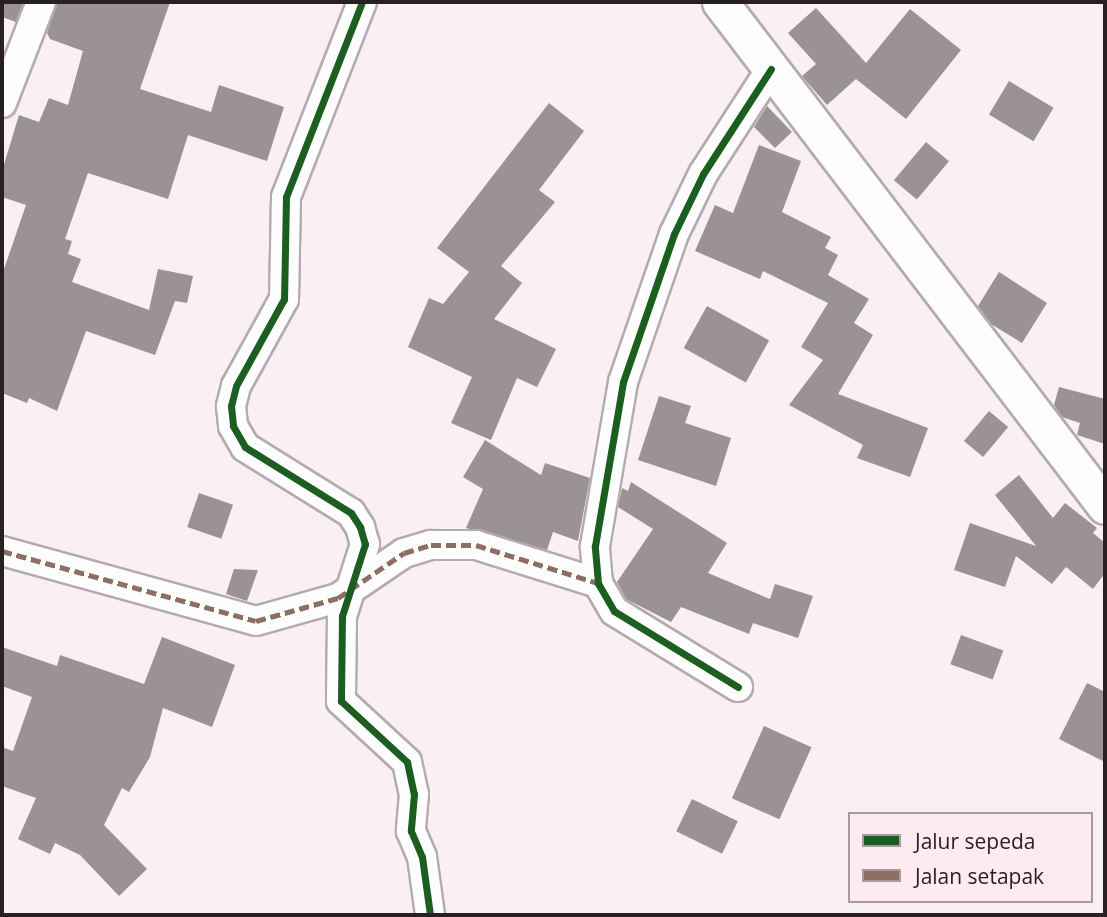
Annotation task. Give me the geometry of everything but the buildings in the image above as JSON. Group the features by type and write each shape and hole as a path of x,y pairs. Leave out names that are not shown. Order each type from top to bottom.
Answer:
{"street":[{"path":"2,103 12,45 41,2"},
{"path":"362,2 286,197 284,299 236,386 231,406 233,426 245,447 351,513 365,544 342,617 341,701 407,762 414,794 411,831 422,857 430,915"},
{"path":"722,3 1105,506"},
{"path":"737,687 639,630 614,611 598,583 595,546 623,382 674,234 703,174 771,69"},
{"path":"2,551 256,621 307,610 351,589 404,553 431,545 476,545 598,583"}],"marked path":[{"path":"2,551 256,621 338,598 404,553 431,545 476,545 598,583"}],"cycle path":[{"path":"362,2 286,197 284,299 236,386 231,406 233,426 245,447 351,513 360,527 365,544 342,616 341,701 407,762 414,794 411,831 422,857 430,915"},
{"path":"738,687 614,611 598,583 595,546 623,382 674,234 703,174 771,69"}]}
